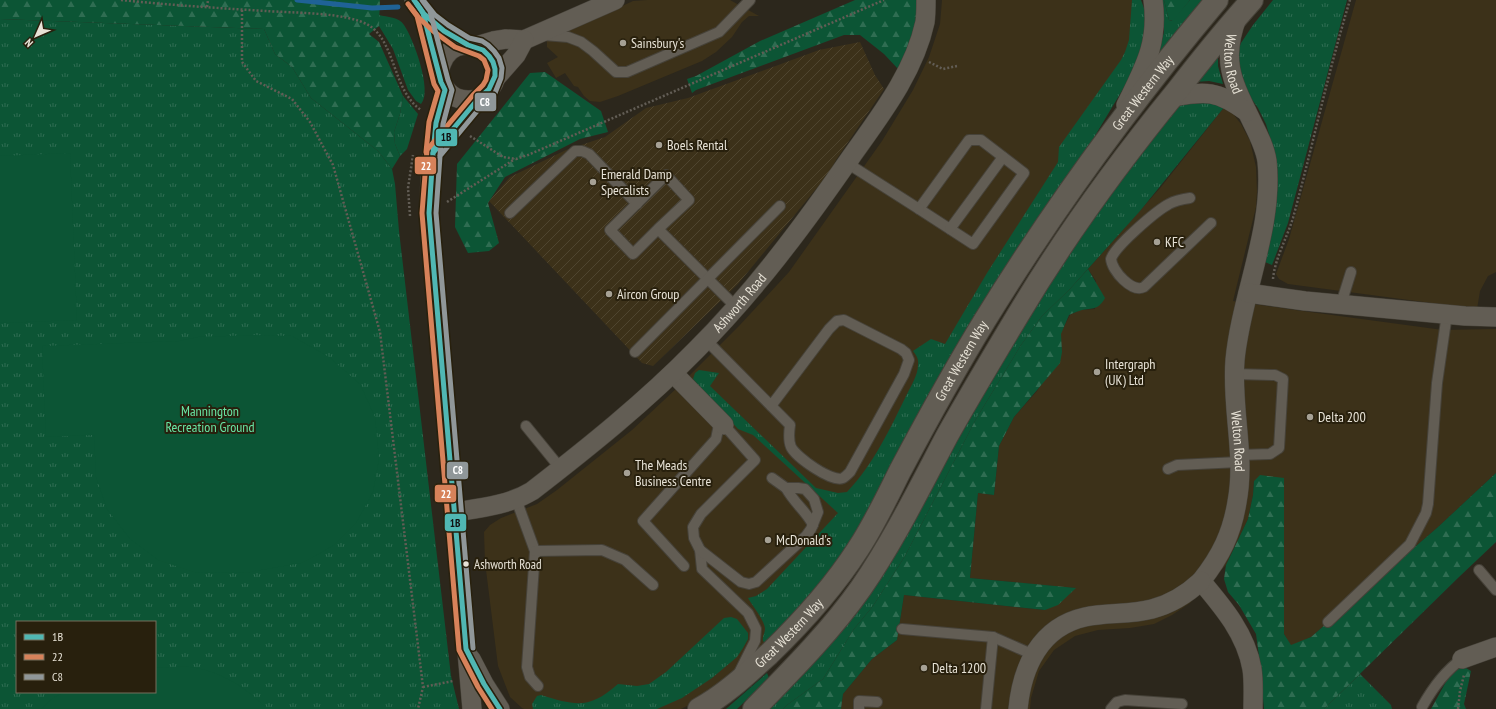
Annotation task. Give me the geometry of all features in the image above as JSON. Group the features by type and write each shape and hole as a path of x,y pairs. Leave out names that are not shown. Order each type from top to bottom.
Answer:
{"main road":[{"name":"Great Western Way","path":"699,709 730,689 747,675 795,629 830,588 858,550 937,404 982,325 1056,210 1114,130 1217,0"},
{"name":"Great Western Way","path":"754,709 818,642 844,612 863,586 888,544 961,411 1038,281 1105,184 1172,97 1245,8"}],"street":[{"path":"472,709 429,213 433,153 442,81 441,64 445,56 459,46 472,46 493,41 529,37 615,0"},
{"name":"Ashworth Road","path":"455,512 501,504 524,496 532,491 596,441 673,373 706,340 773,262 811,214 883,111 905,76 914,54 925,21 926,0"},
{"path":"1114,130 1150,51 1155,23 1153,0"},
{"path":"419,6 447,32 472,46 483,50 493,63 495,72 491,88 486,94 478,99 433,153"},
{"path":"419,6 442,81 452,96 460,100 478,99"},
{"name":"Welton Road","path":"1018,709 1022,680 1026,668 1044,640 1061,626 1071,621 1086,617 1151,610 1171,603 1190,591 1202,581 1214,565 1229,534 1237,502 1239,459 1234,374 1240,333 1265,213 1267,175 1264,148 1236,88 1230,67 1230,44 1232,31 1245,8"},
{"path":"494,80 516,55 529,37"},
{"name":"Welton Road","path":"1172,97 1202,92 1216,94 1234,103 1247,112"},
{"path":"1248,293 1270,297 1447,314 1496,316"},
{"path":"673,373 722,423"},
{"path":"1202,581 1225,609 1239,631 1248,653 1252,668 1253,709"},
{"path":"1466,658 1496,647"},
{"path":"466,649 484,684 500,709"}],"lane":[{"path":"529,37 568,37 581,42 616,72 627,72 719,32 750,0"},
{"path":"846,163 973,244 1024,173 981,140 969,140 919,209"},
{"path":"510,213 575,151 582,151 589,154 637,204"},
{"path":"950,229 1003,158"},
{"path":"666,175 689,200 658,229 632,254 610,230 666,175"},
{"path":"1190,198 1174,201 1155,214 1117,249 1110,259 1113,267 1129,285 1133,288 1141,289 1211,223"},
{"path":"636,352 780,206"},
{"path":"658,229 735,306"},
{"path":"1341,304 1351,272"},
{"path":"1328,622 1410,544 1426,513 1428,504 1437,383 1447,314"},
{"path":"706,340 771,406 790,425 789,436 792,448 799,456 823,473 836,479 843,478 850,472 904,374 909,360 906,352 901,348 854,323 844,320 837,321 829,329 771,406"},
{"path":"1168,469 1177,465 1239,459 1270,454 1279,448 1283,379 1275,375 1234,374"},
{"path":"684,566 643,521 716,439 722,423 754,460 697,519 693,527 700,550 702,569 748,614 756,629 755,641 750,654 730,689"},
{"path":"526,426 561,469"},
{"path":"772,478 786,488 792,499 806,514 813,525"},
{"path":"700,550 741,582 756,582 806,536 813,525 818,512 814,499 805,489 786,488"},
{"path":"516,499 535,551 527,667 530,678 538,686"},
{"path":"535,551 602,550 624,560 653,586"},
{"path":"1479,570 1496,590"},
{"path":"902,629 993,637 1034,655"},
{"path":"986,709 993,637"},
{"path":"1422,707 1438,682 1455,664 1466,658"},
{"path":"1111,709 1118,702 1125,700 1182,704"},
{"path":"859,709 859,701 877,702"}],"path":[{"path":"121,0 207,8 333,16 355,20 370,26 380,35 404,91 416,106 437,118"},
{"path":"207,8 208,0"},
{"path":"429,213 516,159 884,0"},
{"path":"1270,297 1274,270 1292,218 1322,98 1350,0"},
{"path":"242,10 242,62 256,81 292,99 310,122 333,165 380,332 423,687 418,709"},
{"path":"914,54 943,69 957,66"},
{"path":"454,128 503,157 516,159"},
{"path":"1458,709 1466,658"},
{"path":"423,687 456,681"}],"shaded area":[{"path":"730,0 759,16 749,16 742,22 732,37 716,52 702,61 600,102 590,101 584,96 578,87 574,86 565,73 556,78 547,63 558,57 547,47 547,41 633,1"},
{"path":"942,0 1141,0 1145,44 784,628 715,692 681,709 522,708 510,697 498,666 485,562 484,532 490,525 501,518 537,504 557,490 632,430 678,387 739,326 789,272 882,141 913,90 929,57 940,24"},
{"path":"1356,0 1496,0 1496,272 1488,276 1480,291 1477,309 1288,284 1279,279 1276,274 1289,239"},
{"path":"860,42 875,75 884,89 836,160 829,173 738,284 653,366 642,363 489,201 510,177 566,150 605,137 646,108 688,98 819,50"},
{"path":"1226,105 1241,124 1250,141 1256,167 1257,191 1256,207 1233,301 1443,330 1496,329 1496,473 1438,527 1311,637 1291,646 1284,634 1284,478 1254,481 1248,519 1226,565 1190,603 1172,615 1154,624 1130,628 1098,630 1075,636 1054,650 1039,671 1031,698 1030,709 841,709 843,694 872,659 897,640 904,595 1045,610 1075,588 970,578 978,493 994,495 999,446 1014,417 1037,391 1062,352 1060,334 1070,315 1080,310 1095,309 1096,281 1088,269 1161,187"}],"green space":[{"path":"0,0 380,0 379,26 369,34 379,42 403,96 400,114 394,132 395,144 400,156 392,169 378,151 311,98 292,67 275,54 264,29 0,19"},
{"path":"855,0 920,0 914,41 900,71 884,54 860,35 844,35 696,90 692,93 687,79 696,76 760,41"},
{"path":"1132,0 1141,0 1145,11 1145,44 1135,69 847,549 784,628 765,643 763,640 765,630 761,618 748,598 756,596 767,589 838,513 753,435 738,429 693,379 695,373 699,370 719,373 710,386 816,488 838,493 847,492 873,458 894,421 914,380 918,369 918,363 917,357 913,351 931,339 945,344 987,273 1058,162 1059,147 1121,60 1129,40"},
{"path":"1161,0 1164,0 1169,20 1172,21 1190,0 1204,0 1162,55 1158,55 1164,32 1164,16"},
{"path":"1164,0 1190,0 1173,21 1169,20"},
{"path":"1273,0 1347,0 1288,223 1272,265 1265,262 1275,155 1266,124 1258,108 1241,84 1236,55 1241,43 1253,25"},
{"path":"379,15 399,20 408,32 420,64 425,88 424,97 421,104 416,101 408,90 393,49 379,26"},
{"name":"Mannington Recreation Ground","path":"0,19 264,29 275,54 292,67 311,98 378,151 392,169 395,184 399,231 451,676 459,709 0,709"},
{"path":"1218,53 1218,66 1223,84 1209,81 1194,82"},
{"path":"545,72 601,111 608,132 580,139 505,177 488,203 499,243 489,251 468,253 455,227 457,164 530,73"},
{"path":"403,96 418,114 407,149 400,156 395,144 394,132 400,114"},
{"path":"1189,100 1226,105 1140,211 1069,290 1042,316 1021,345 976,419 905,556 873,606 854,629 823,679 783,709 768,709 985,387 1034,305 1124,173 1179,104"},
{"path":"70,153 77,320 0,323 0,156"},
{"path":"1088,269 1105,298 1094,308 1069,315 1061,334 1062,352 1060,363 1014,417 999,446 994,495 978,493 970,578 1076,588 1058,605 1045,610 904,595 897,640 872,659 843,694 841,709 783,709 823,679 854,629 873,606 905,556 976,419 1021,345 1042,316"},
{"path":"254,335 292,336 329,357 360,384 375,417 379,459 373,492 356,523 334,545 301,563 244,573 194,572 158,560 130,539 107,509 96,477 94,435 46,437 42,346 179,341 198,337"},
{"path":"1496,473 1496,542 1324,709 1264,709 1256,634 1239,605 1228,592 1224,579 1226,565 1248,519 1254,481 1260,475 1284,478 1284,634 1291,645 1311,637 1438,527"},
{"path":"731,617 737,619 748,633 748,639 743,648 737,657 712,678 682,698 657,709 533,709 532,704 537,696 541,695 573,703 582,703 599,698 618,684 637,686 649,684 666,672 724,618"},
{"path":"1461,665 1471,671 1464,704 1466,709 1431,709 1447,680"},
{"path":"193,667 206,670 235,683 252,695 267,709 41,709 53,698 62,693 156,693 156,668"},
{"path":"767,673 769,678 737,709 726,709"},
{"path":"1360,674 1391,705 1392,709 1324,709"}],"waterway":[{"path":"297,0 372,8 398,7"}],"transit line":[{"name":"1B","path":"414,0 424,14 444,31 468,45 483,50 493,62 495,69 495,76 489,89 478,99 433,153 429,213 466,649 484,684 500,709"},
{"name":"C8","path":"422,0 430,11 452,90 443,124 440,155"},
{"name":"C8","path":"423,0 435,15 448,25 469,38 482,41 488,45 499,58 502,68 501,78 495,93 483,104 440,156 436,213 473,648"},
{"name":"22","path":"408,4 419,18 433,31 455,47 479,56 484,60 488,70 486,80 483,85 427,150 422,213 459,650 478,687 492,709"},
{"name":"1B","path":"417,4 423,13 441,82 445,90 436,123 433,153"},
{"name":"22","path":"411,8 417,16 434,84 438,91 429,122 426,152"}],"place":[{"name":"Sainsbury's","path":"623,43"},
{"name":"Boels Rental","path":"659,145"},
{"name":"Emerald Damp Specalists","path":"593,182"},
{"name":"KFC","path":"1157,242"},
{"name":"Aircon Group","path":"609,294"},
{"name":"Intergraph (UK) Ltd","path":"1097,372"},
{"name":"Delta 200","path":"1310,417"},
{"name":"The Meads Business Centre","path":"627,473"},
{"name":"McDonald's","path":"768,540"},
{"name":"Ashworth Road","path":"466,564"},
{"name":"Delta 1200","path":"924,668"}]}
